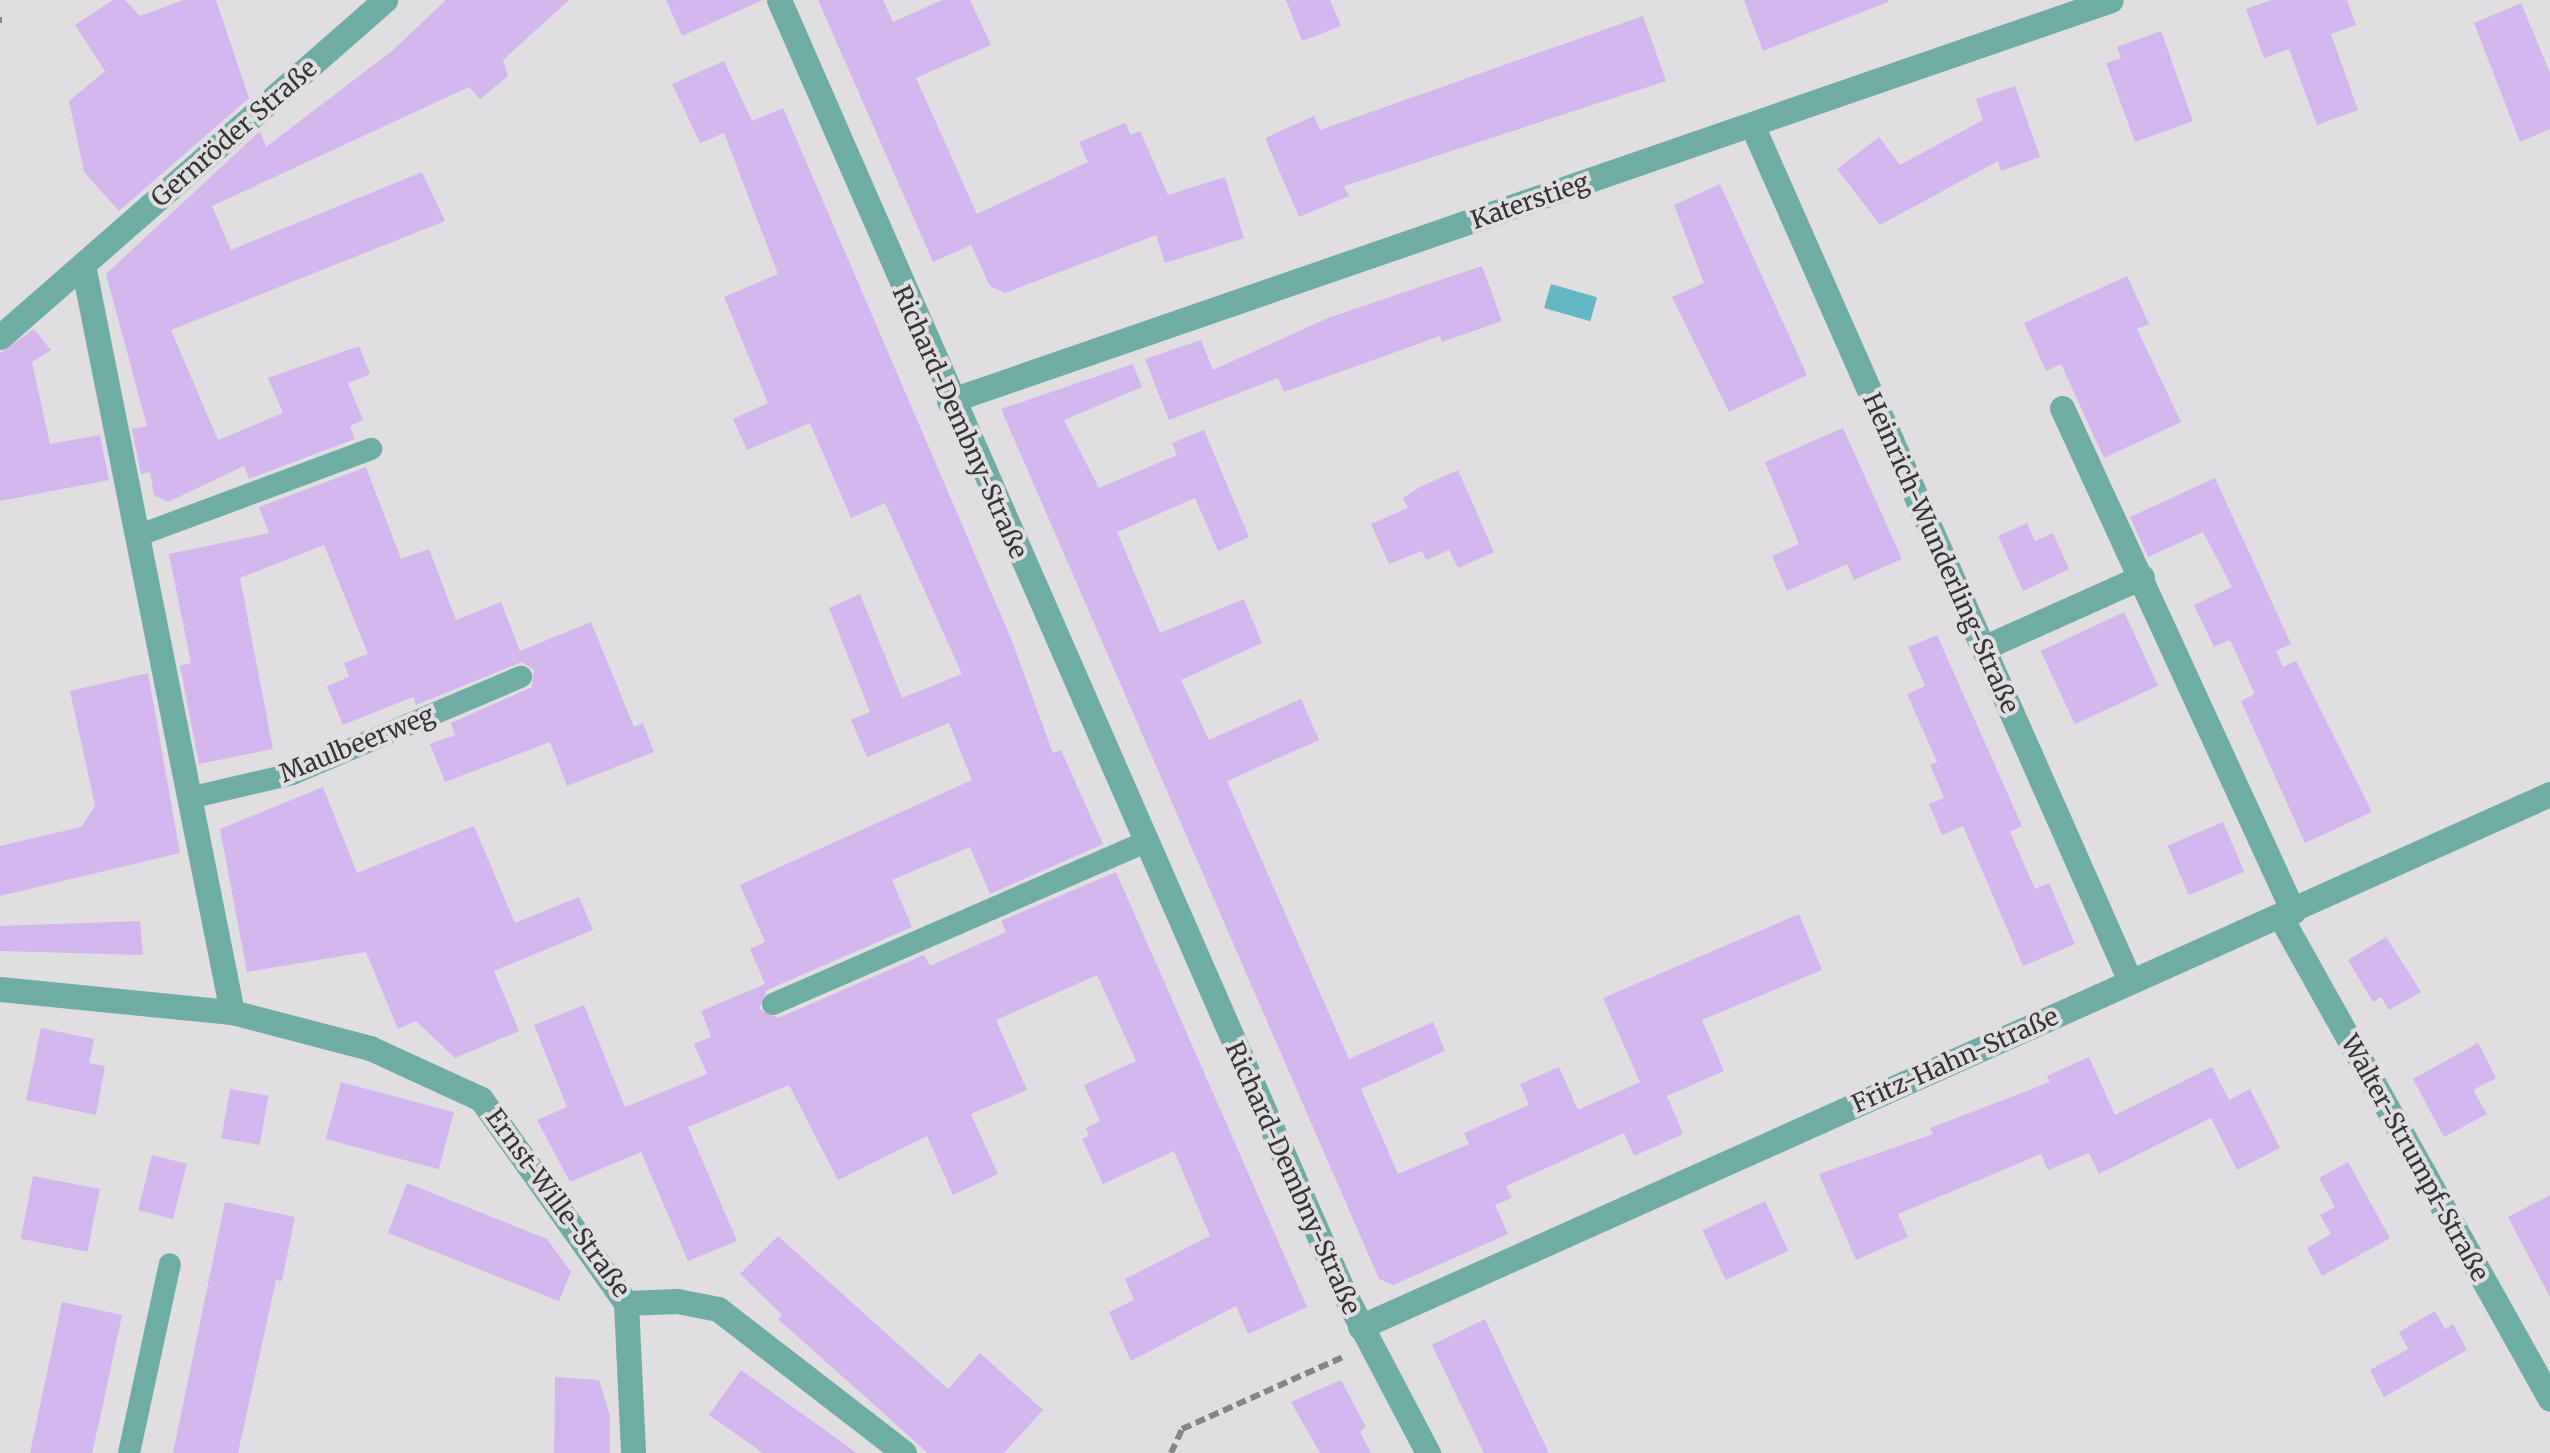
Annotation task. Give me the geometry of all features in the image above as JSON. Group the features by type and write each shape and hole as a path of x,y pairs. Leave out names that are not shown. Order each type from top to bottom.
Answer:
{"street":[{"name":"Gernröder Straße","path":"0,337 385,0"},
{"name":"Richard-Dembny-Straße","path":"779,0 949,401 1144,843 1365,1336 1428,1453"},
{"name":"Katerstieg","path":"949,401 2111,0"},
{"name":"Heinrich-Wunderling-Straße","path":"1752,125 2130,981"},
{"path":"83,266 232,1012"},
{"name":"Walter-Strumpf-Straße","path":"2062,408 2142,576 2286,913 2550,1400"},
{"path":"1983,648 2142,576"},
{"name":"Fritz-Hahn-Straße","path":"1365,1336 2130,981 2550,794"},
{"name":"Ernst-Wille-Straße","path":"0,989 232,1012 370,1048 481,1099 626,1304 677,1301 718,1309 904,1453"},
{"path":"626,1304 633,1453"}],"lane":[{"path":"137,536 371,449"},
{"name":"Maulbeerweg","path":"189,798 292,774 521,677"},
{"path":"773,1004 1144,843"},
{"path":"130,1453 170,1264"}],"path":[{"path":"1171,1453 1182,1429 1365,1336"}],"water":[{"path":"1551,284 1597,297 1590,321 1544,308"}],"building":[{"path":"113,0 125,0 140,16 184,0 216,0 249,98 119,211 84,172 69,101 105,71 75,25"},
{"path":"446,0 569,0 503,60 508,76 480,99 469,87 212,206 231,250 422,172 445,221 171,330 218,440 283,413 268,378 359,346 370,374 348,383 363,420 350,426 355,439 249,479 244,466 168,502 154,495 150,472 141,474 132,429 147,426 106,274 260,131 266,147 392,51"},
{"path":"666,0 763,0 682,36"},
{"path":"818,0 883,0 893,22 942,0 970,0 991,45 916,78 977,214 1088,162 1079,142 1125,123 1131,135 1140,131 1168,195 1225,177 1244,238 1165,263 1156,235 1005,293 990,286 971,245 933,262"},
{"path":"1286,0 1330,0 1341,26 1302,41"},
{"path":"1744,0 1888,0 1888,2 1763,51"},
{"path":"2271,0 2347,0 2356,25 2331,34 2358,110 2317,125 2289,49 2264,58 2246,9"},
{"path":"2521,3 2550,73 2550,129 2520,142 2474,23"},
{"path":"1643,16 1666,81 1344,186 1349,196 1299,217 1265,138 1314,116 1320,130"},
{"path":"2161,31 2193,121 2135,142 2106,63 2121,58 2117,47"},
{"path":"724,61 752,121 783,108 1010,636 1053,753 1061,750 1103,844 990,894 970,847 892,880 912,927 767,990 759,1009 778,1018 924,955 930,966 1006,932 1001,921 1116,872 1307,1307 1248,1334 1236,1306 1131,1361 1109,1312 1134,1300 1125,1279 1210,1236 1174,1151 1103,1184 1082,1139 1089,1136 1086,1128 1100,1121 1084,1085 1136,1061 1097,975 996,1020 1027,1090 971,1114 998,1174 953,1195 927,1136 838,1180 789,1085 688,1127 737,1241 688,1261 641,1152 570,1182 537,1120 567,1107 534,1025 584,1005 625,1107 707,1074 694,1044 711,1037 701,1011 765,984 750,949 765,942 740,885 972,780 949,723 867,757 851,720 870,712 829,608 860,594 902,698 962,674 885,503 851,518 810,423 747,450 733,419 768,403 724,297 778,274 724,133 700,143 672,84"},
{"path":"2015,86 2040,157 2001,171 1998,161 1880,225 1837,169 1879,137 1900,165 1983,120 1976,99"},
{"path":"1720,184 1807,375 1729,412 1672,297 1704,283 1674,205"},
{"path":"1482,266 1502,321 1442,342 1440,336 1284,392 1278,378 1169,420 1145,359 1201,340 1213,370 1328,318"},
{"path":"2127,276 2149,324 2137,329 2181,422 2104,458 2061,364 2046,371 2024,323"},
{"path":"34,329 51,350 32,362 50,444 100,435 109,480 0,501 0,353"},
{"path":"1133,364 1142,387 1064,420 1099,488 1177,455 1172,443 1204,430 1249,537 1218,551 1195,498 1117,532 1160,633 1244,599 1262,643 1181,680 1209,740 1301,699 1319,740 1227,781 1349,1059 1433,1022 1445,1051 1361,1089 1398,1174 1469,1144 1464,1133 1529,1105 1520,1084 1559,1067 1578,1110 1640,1082 1603,998 1799,914 1822,970 1702,1020 1724,1071 1667,1096 1683,1134 1634,1156 1624,1133 1506,1186 1512,1198 1495,1205 1508,1234 1393,1285 1379,1279 1001,409"},
{"path":"1843,428 1902,559 1854,580 1847,564 1787,591 1772,556 1799,544 1765,462"},
{"path":"366,467 401,559 429,549 456,620 501,602 520,651 591,622 634,727 643,723 654,752 567,786 550,742 445,782 430,744 455,735 451,723 532,687 534,670 522,662 416,705 413,697 343,725 327,686 349,677 344,663 368,654 324,545 240,578 273,749 199,764 180,666 191,663 169,554 269,533 259,507"},
{"path":"1458,470 1494,552 1458,568 1449,550 1426,560 1422,551 1389,564 1371,524 1408,508 1403,498"},
{"path":"2215,478 2291,644 2276,651 2283,667 2296,661 2372,812 2305,843 2241,701 2255,694 2230,640 2214,647 2194,605 2232,587 2203,532 2148,557 2130,517"},
{"path":"2027,523 2035,541 2053,533 2069,569 2023,591 1998,536"},
{"path":"2124,612 2158,685 2075,724 2041,651"},
{"path":"1937,635 2022,826 2010,832 2035,889 2049,883 2075,944 2023,966 1963,826 1942,835 1929,804 1944,798 1930,765 1937,762 1907,694 1925,686 1908,647"},
{"path":"148,673 180,853 0,896 0,846 81,827 95,806 70,691"},
{"path":"323,787 357,873 474,826 515,923 579,897 593,930 494,971 519,1031 455,1058 416,1021 398,1029 366,952 247,972 220,829"},
{"path":"2223,822 2244,872 2189,895 2168,845"},
{"path":"140,921 143,955 0,951 0,926"},
{"path":"2386,937 2421,992 2389,1010 2381,997 2373,1002 2348,960"},
{"path":"41,1028 94,1039 89,1063 105,1066 96,1115 26,1100"},
{"path":"2478,1043 2496,1078 2473,1090 2487,1114 2444,1137 2413,1079"},
{"path":"2089,1057 2115,1115 2212,1067 2229,1100 2250,1089 2280,1148 2237,1170 2211,1118 2099,1174 2089,1153 2048,1170 2041,1154 1898,1214 1908,1237 1856,1260 1819,1174 1933,1134 1930,1128 2050,1082 2047,1076"},
{"path":"341,1082 454,1112 439,1169 326,1139"},
{"path":"230,1089 268,1096 260,1145 221,1138"},
{"path":"152,1155 187,1164 173,1219 138,1210"},
{"path":"2348,1162 2390,1238 2322,1276 2307,1248 2331,1234 2320,1215 2335,1207 2319,1178"},
{"path":"33,1176 100,1189 88,1252 21,1239"},
{"path":"407,1183 547,1239 571,1272 559,1301 388,1233"},
{"path":"2550,1195 2550,1297 2508,1217"},
{"path":"1765,1201 1788,1251 1726,1280 1702,1230"},
{"path":"225,1202 295,1217 282,1281 276,1280 238,1453 173,1453"},
{"path":"778,1236 948,1389 980,1353 1043,1410 1004,1453 928,1453 778,1319 782,1315 740,1274"},
{"path":"62,1302 122,1315 92,1453 30,1453"},
{"path":"2435,1311 2445,1329 2453,1324 2467,1350 2384,1397 2370,1370 2408,1349 2399,1332"},
{"path":"1485,1319 1549,1453 1484,1453 1432,1345"},
{"path":"741,1370 857,1453 763,1453 709,1415"},
{"path":"555,1377 599,1380 610,1416 610,1453 554,1453"},
{"path":"1341,1380 1366,1427 1360,1432 1371,1453 1320,1453 1291,1402"}]}
